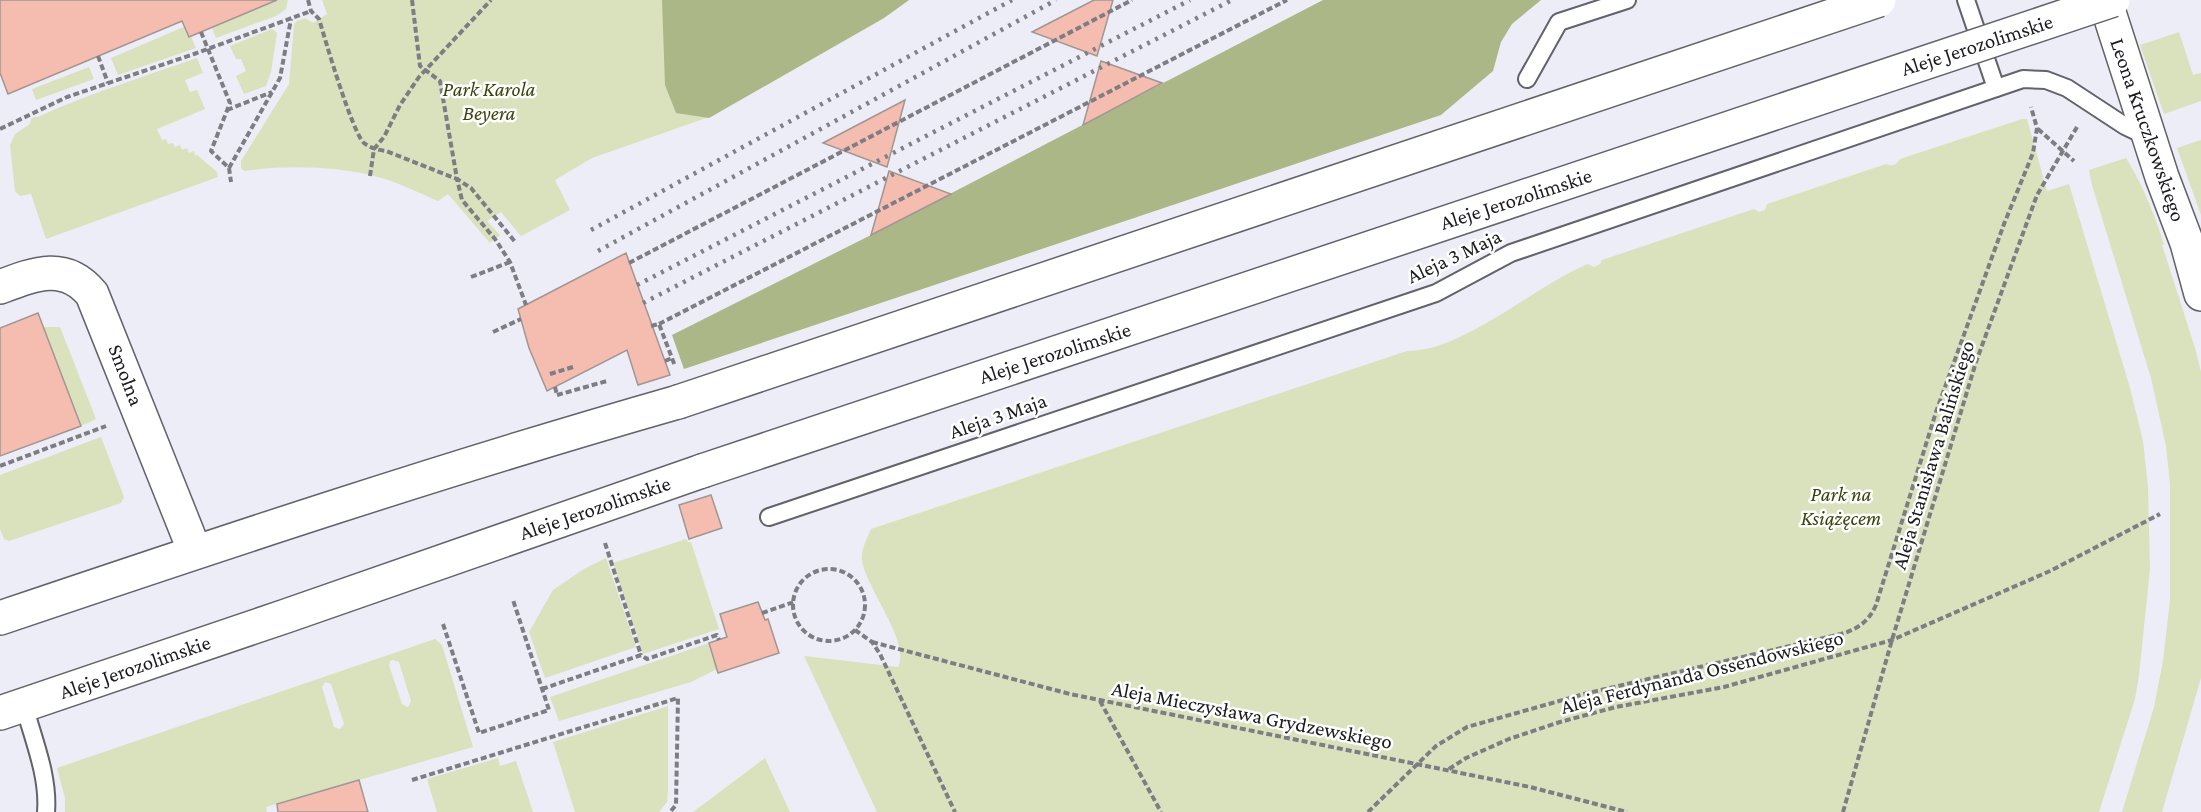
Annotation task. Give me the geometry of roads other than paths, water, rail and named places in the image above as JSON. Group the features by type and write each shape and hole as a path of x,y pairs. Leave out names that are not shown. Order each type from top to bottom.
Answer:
{"main road":[{"path":"0,618 195,552 539,442 678,402 1879,0"},
{"name":"Leona Kruczkowskiego","path":"2104,0 2149,137 2194,252 2201,294"},
{"name":"Aleje Jerozolimskie","path":"12,709 297,613 702,471 2113,0"},
{"name":"Smolna","path":"12,283 57,273 72,277 85,285 92,294 195,552"}],"lane":[{"path":"1527,79 1559,22 1626,0"},
{"path":"1966,0 1996,88"},
{"name":"Aleja 3 Maja","path":"769,517 1436,293 1511,253 2023,79 2046,80 2067,88 2125,126 2149,137"},
{"path":"12,709 43,774 46,812"}],"railway":[{"path":"591,230 1012,0"},
{"path":"598,251 1056,0"},
{"path":"637,285 1190,0"},
{"path":"643,303 1232,0"}],"park label":[{"name":"Park Karola Beyera","path":"489,101"},
{"name":"Park na Książęcem","path":"1841,506"}]}
